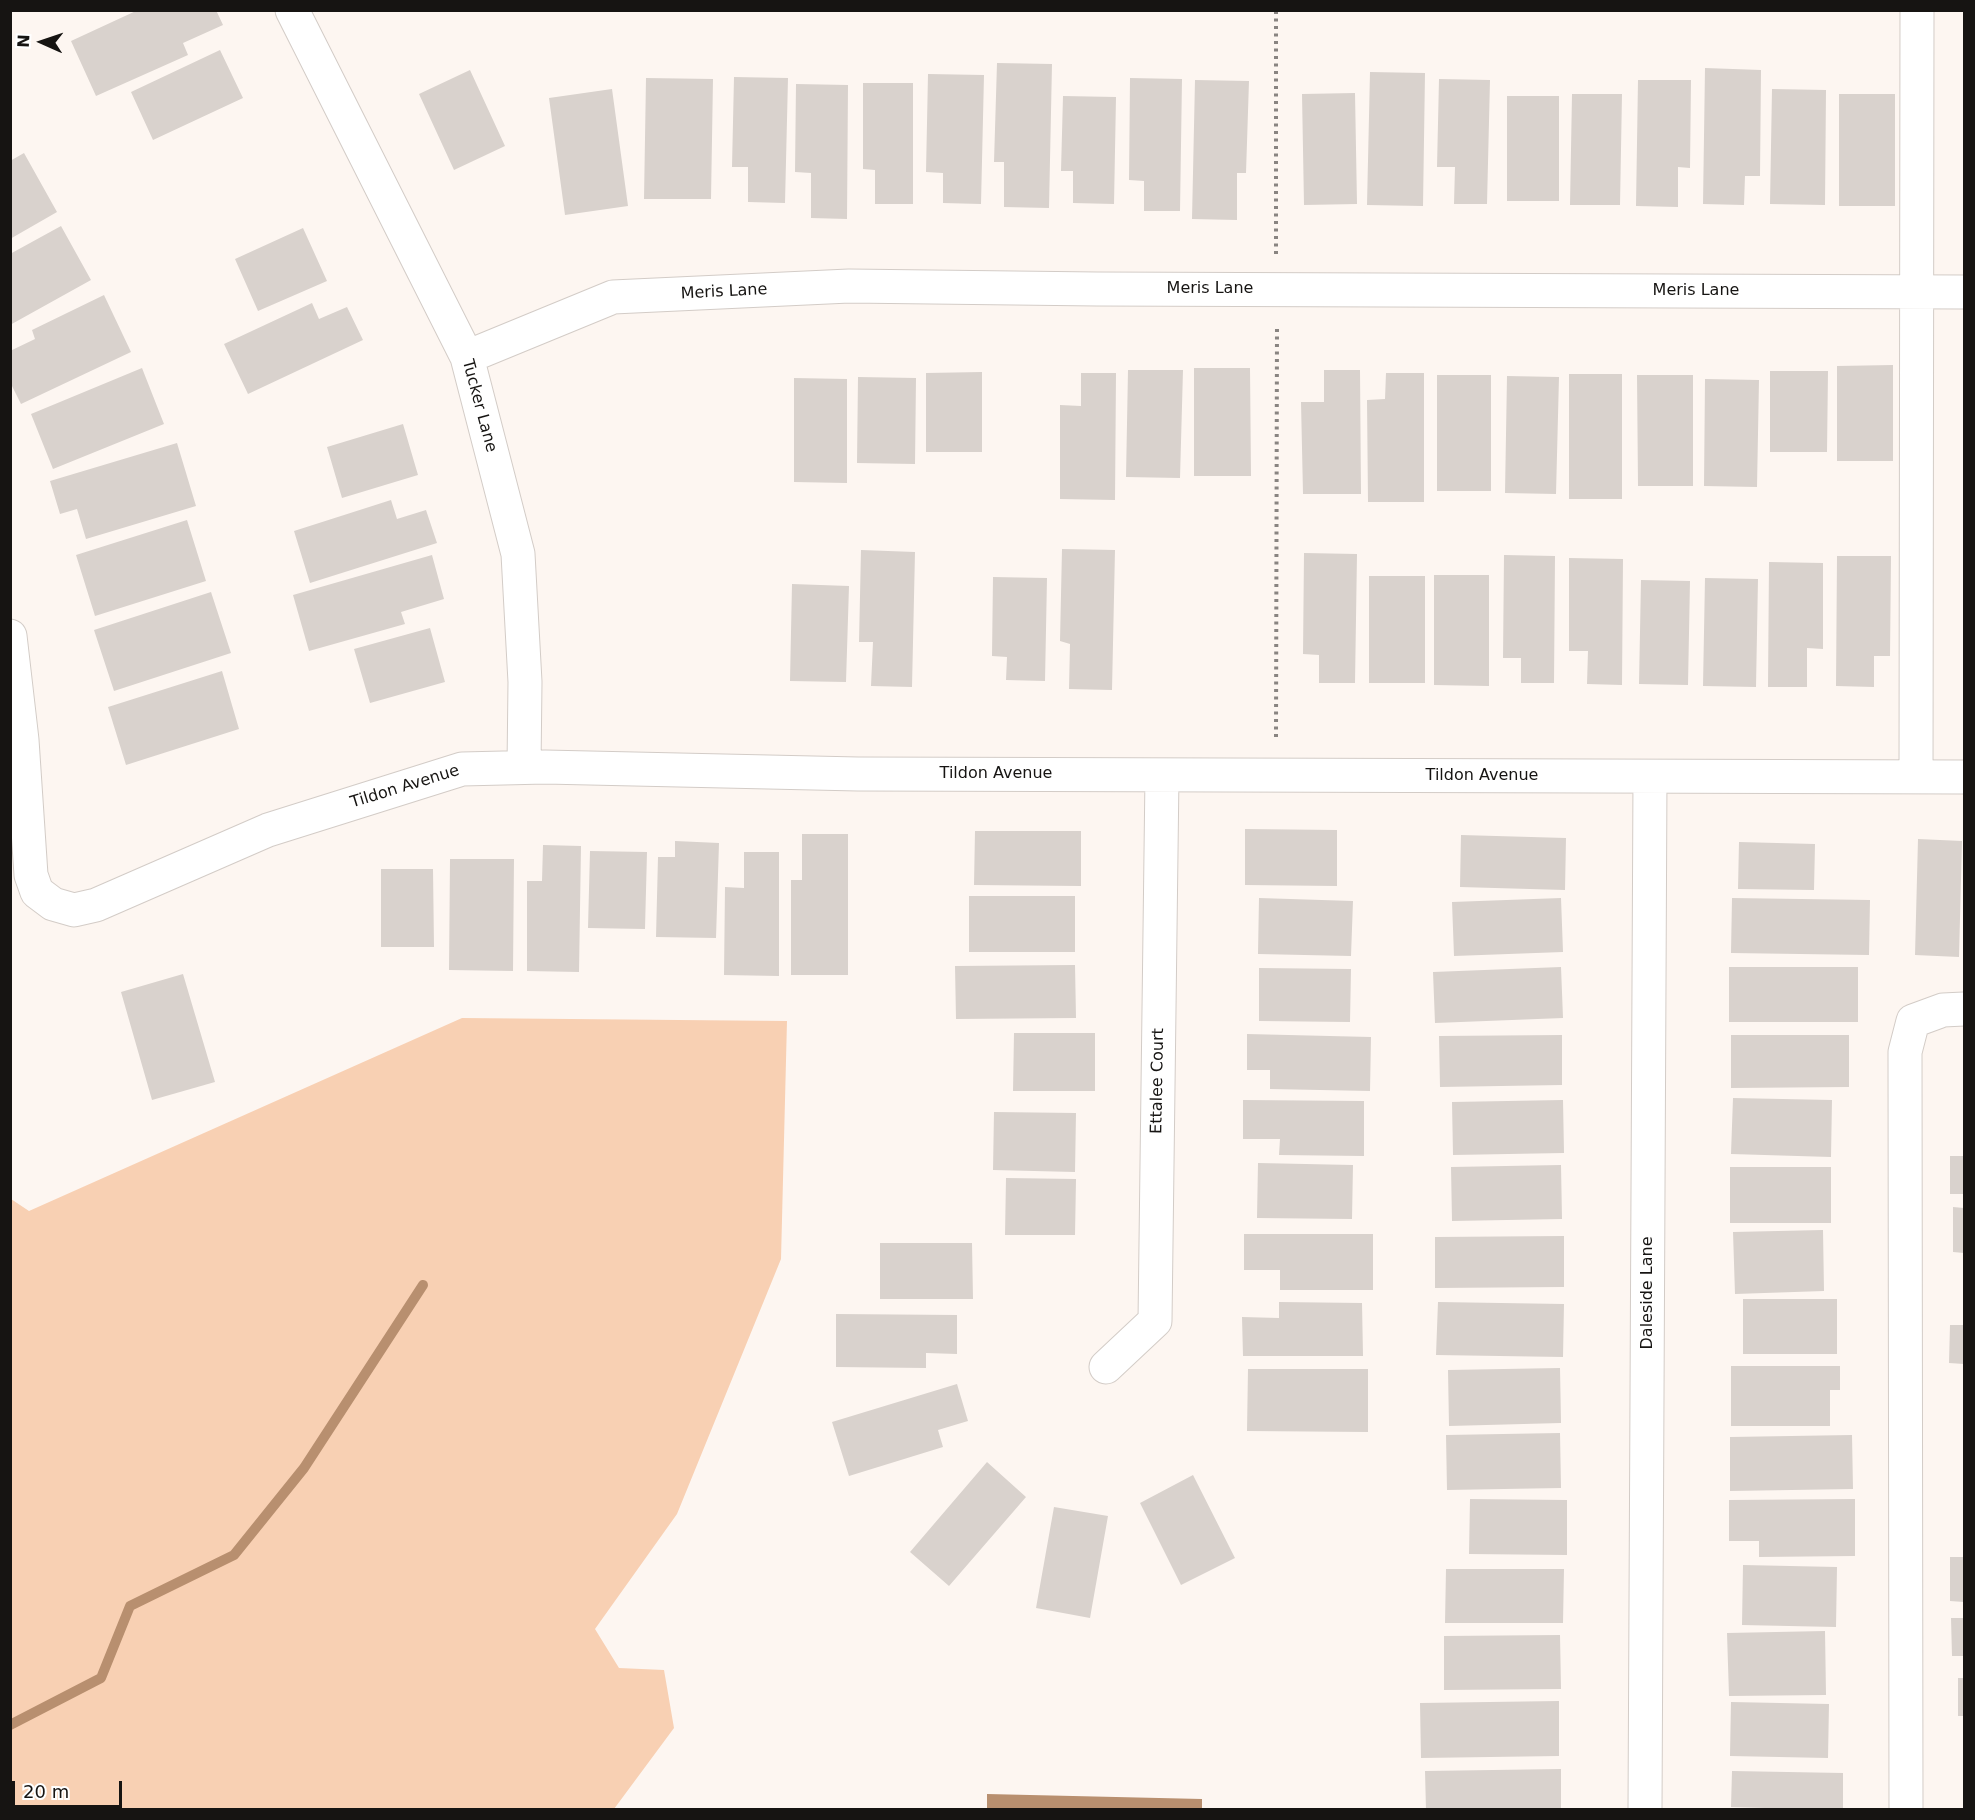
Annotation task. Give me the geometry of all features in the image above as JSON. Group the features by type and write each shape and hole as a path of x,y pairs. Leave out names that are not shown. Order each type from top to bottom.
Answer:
{"street":[{"name":"Tucker Lane","path":"291,10 467,357 518,554 525,681 524,767"},
{"path":"1916,777 1917,10"},
{"name":"Meris Lane","path":"467,357 613,297 837,286 1965,292"},
{"name":"Tildon Avenue","path":"10,636 22,740 31,875 37,892 53,904 74,910 96,905 268,830 462,769 524,767 858,774 1965,777"},
{"name":"Ettalee Court","path":"1106,1367 1155,1321 1162,774"},
{"name":"Daleside Lane","path":"1645,1809 1650,777"},
{"path":"1906,1809 1905,1052 1913,1021 1943,1010 1965,1009"}],"path":[{"path":"1275,255 1276,10"},
{"path":"1276,737 1277,326"}],"shaded area":[{"path":"462,1018 787,1021 781,1259 677,1514 595,1629 619,1668 664,1670 674,1728 614,1809 11,1809 11,1199 29,1211"},
{"path":"987,1794 1202,1799 1202,1809 987,1809"}],"building":[{"path":"138,10 216,10 223,25 183,43 188,55 96,96 71,41"},
{"path":"220,50 243,98 153,140 131,92"},
{"path":"997,63 1052,64 1049,208 1004,207 1004,162 994,162"},
{"path":"1705,68 1761,70 1760,176 1745,176 1744,205 1703,204"},
{"path":"470,70 505,146 454,170 419,94"},
{"path":"1370,72 1425,73 1423,206 1367,205"},
{"path":"928,74 984,75 981,204 943,203 943,173 926,172"},
{"path":"734,77 788,78 785,203 748,202 748,167 732,167"},
{"path":"646,78 713,79 711,199 644,199"},
{"path":"1130,78 1182,79 1180,211 1144,211 1144,181 1129,180"},
{"path":"1439,79 1490,80 1487,204 1454,204 1455,167 1437,167"},
{"path":"1195,80 1249,81 1246,173 1237,173 1237,220 1192,219"},
{"path":"1638,80 1691,80 1690,168 1678,167 1678,207 1636,206"},
{"path":"863,83 913,83 913,204 875,204 875,170 863,169"},
{"path":"796,84 848,85 847,219 811,218 811,173 795,172"},
{"path":"612,89 628,206 565,215 549,98"},
{"path":"1772,89 1826,90 1825,205 1770,204"},
{"path":"1355,93 1357,204 1304,205 1302,94"},
{"path":"1572,94 1622,94 1620,205 1570,205"},
{"path":"1839,94 1895,94 1895,206 1839,206"},
{"path":"1063,96 1116,97 1114,204 1073,203 1073,171 1061,171"},
{"path":"1507,96 1559,96 1559,201 1507,201"},
{"path":"24,153 57,212 10,239 10,161"},
{"path":"61,226 91,280 10,325 10,254"},
{"path":"303,228 327,281 258,311 235,259"},
{"path":"104,295 131,352 21,404 10,382 10,351 35,339 32,330"},
{"path":"312,303 319,319 347,307 363,340 248,394 224,344"},
{"path":"1893,365 1893,461 1837,461 1837,366"},
{"path":"142,368 164,424 53,469 31,414"},
{"path":"1194,368 1250,368 1251,476 1194,476"},
{"path":"1128,370 1183,370 1180,478 1126,477"},
{"path":"1324,370 1360,370 1361,494 1303,494 1301,402 1324,402"},
{"path":"1770,371 1828,371 1827,452 1770,452"},
{"path":"982,372 982,452 926,452 926,373"},
{"path":"1081,373 1116,373 1115,500 1060,499 1060,405 1081,406"},
{"path":"1386,373 1424,373 1424,502 1368,502 1367,400 1385,399"},
{"path":"1569,374 1622,374 1622,499 1569,499"},
{"path":"1437,375 1491,375 1491,491 1437,491"},
{"path":"1637,375 1693,375 1693,486 1638,486"},
{"path":"1507,376 1559,377 1556,494 1505,493"},
{"path":"858,377 916,378 915,464 857,463"},
{"path":"794,378 847,379 847,483 794,482"},
{"path":"1705,379 1759,380 1757,487 1704,486"},
{"path":"403,424 418,475 342,498 327,447"},
{"path":"177,443 196,506 86,539 77,509 60,514 50,481"},
{"path":"391,500 397,519 426,510 437,543 310,583 294,531"},
{"path":"187,520 206,581 95,616 76,555"},
{"path":"1062,549 1115,550 1112,690 1069,689 1070,644 1060,641"},
{"path":"861,550 915,552 912,687 871,686 873,642 859,642"},
{"path":"1304,553 1357,554 1355,683 1319,683 1319,655 1303,654"},
{"path":"432,555 444,599 401,612 405,624 309,651 293,595"},
{"path":"1504,555 1555,556 1554,683 1521,683 1521,658 1503,658"},
{"path":"1837,556 1891,556 1890,656 1874,656 1874,687 1836,686"},
{"path":"1569,558 1623,559 1622,685 1587,684 1588,651 1569,651"},
{"path":"1769,562 1823,563 1823,649 1807,648 1807,687 1768,687"},
{"path":"1434,575 1489,575 1489,686 1434,685"},
{"path":"1369,576 1425,576 1425,683 1369,683"},
{"path":"993,577 1047,578 1045,681 1006,680 1007,657 992,656"},
{"path":"1705,578 1758,579 1756,687 1703,686"},
{"path":"1641,580 1690,581 1688,685 1639,684"},
{"path":"792,584 849,586 846,682 790,681"},
{"path":"211,592 231,653 114,691 94,630"},
{"path":"430,628 445,682 370,703 354,649"},
{"path":"222,671 239,729 126,765 108,707"},
{"path":"1245,829 1337,830 1337,886 1245,885"},
{"path":"975,831 1081,831 1081,886 974,885"},
{"path":"802,834 848,834 848,975 791,975 791,880 802,880"},
{"path":"1461,835 1566,838 1565,890 1460,887"},
{"path":"1918,839 1962,841 1959,957 1915,955"},
{"path":"675,841 719,843 716,938 656,937 658,857 675,857"},
{"path":"1739,842 1815,844 1814,890 1738,889"},
{"path":"543,845 581,846 579,972 527,971 527,881 542,881"},
{"path":"590,851 647,852 645,929 588,928"},
{"path":"744,852 779,852 779,976 724,975 725,887 744,888"},
{"path":"450,859 514,859 513,971 449,970"},
{"path":"381,869 433,869 434,947 381,947"},
{"path":"969,896 1075,896 1075,952 969,952"},
{"path":"1259,898 1353,901 1351,956 1258,954"},
{"path":"1561,898 1563,952 1454,956 1452,902"},
{"path":"1732,898 1870,900 1869,955 1731,953"},
{"path":"1075,965 1076,1018 956,1019 955,966"},
{"path":"1561,967 1563,1018 1435,1023 1433,972"},
{"path":"1729,967 1858,967 1858,1022 1729,1022"},
{"path":"1259,968 1351,969 1350,1022 1259,1021"},
{"path":"183,974 215,1082 152,1100 121,992"},
{"path":"1014,1033 1095,1033 1095,1091 1013,1091"},
{"path":"1247,1034 1371,1037 1370,1091 1270,1089 1270,1070 1247,1070"},
{"path":"1562,1035 1562,1085 1440,1087 1439,1036"},
{"path":"1731,1035 1849,1035 1849,1087 1731,1088"},
{"path":"1733,1098 1832,1100 1831,1157 1731,1154"},
{"path":"1243,1100 1364,1101 1364,1156 1279,1155 1280,1139 1243,1139"},
{"path":"1563,1100 1564,1153 1453,1155 1452,1102"},
{"path":"994,1112 1076,1113 1075,1172 993,1170"},
{"path":"1950,1156 1964,1156 1964,1194 1950,1194"},
{"path":"1258,1163 1353,1165 1352,1219 1257,1218"},
{"path":"1561,1165 1562,1219 1452,1221 1451,1167"},
{"path":"1730,1167 1831,1167 1831,1223 1730,1223"},
{"path":"1006,1178 1076,1179 1075,1235 1005,1235"},
{"path":"1953,1207 1964,1208 1964,1253 1953,1252"},
{"path":"1823,1230 1824,1291 1735,1294 1733,1232"},
{"path":"1244,1234 1373,1234 1373,1290 1280,1290 1280,1270 1244,1270"},
{"path":"1564,1236 1564,1287 1435,1288 1435,1237"},
{"path":"880,1243 972,1243 973,1299 880,1299"},
{"path":"1743,1299 1837,1299 1837,1354 1743,1354"},
{"path":"1279,1302 1362,1303 1363,1356 1243,1356 1242,1317 1279,1318"},
{"path":"1438,1302 1564,1304 1563,1357 1436,1355"},
{"path":"836,1314 957,1315 957,1354 926,1353 926,1368 836,1367"},
{"path":"1950,1325 1964,1325 1964,1364 1949,1363"},
{"path":"1731,1366 1840,1366 1840,1390 1830,1390 1830,1426 1731,1426"},
{"path":"1560,1368 1561,1423 1449,1426 1448,1370"},
{"path":"1248,1369 1368,1369 1368,1432 1247,1431"},
{"path":"957,1384 968,1421 938,1430 943,1447 849,1476 832,1422"},
{"path":"1560,1433 1561,1488 1447,1490 1446,1435"},
{"path":"1852,1435 1853,1489 1730,1491 1730,1437"},
{"path":"987,1462 1026,1497 949,1586 910,1552"},
{"path":"1193,1475 1235,1558 1181,1585 1140,1503"},
{"path":"1470,1499 1567,1500 1567,1555 1469,1554"},
{"path":"1855,1499 1855,1556 1759,1557 1759,1541 1729,1541 1729,1500"},
{"path":"1054,1507 1108,1516 1090,1618 1036,1608"},
{"path":"1950,1557 1964,1557 1964,1602 1950,1601"},
{"path":"1743,1565 1837,1567 1836,1627 1742,1625"},
{"path":"1446,1569 1564,1569 1563,1623 1445,1623"},
{"path":"1951,1618 1964,1618 1964,1656 1952,1656"},
{"path":"1825,1631 1826,1695 1729,1696 1727,1633"},
{"path":"1560,1635 1561,1689 1444,1690 1444,1636"},
{"path":"1958,1678 1964,1678 1964,1716 1958,1716"},
{"path":"1559,1701 1559,1756 1421,1758 1420,1703"},
{"path":"1731,1702 1829,1704 1828,1758 1730,1756"},
{"path":"1561,1769 1561,1810 1426,1810 1425,1771"},
{"path":"1732,1771 1843,1773 1843,1810 1765,1810 1765,1808 1731,1807"}],"waterway":[{"path":"10,1725 101,1678 130,1606 234,1555 304,1468 423,1285"}]}
